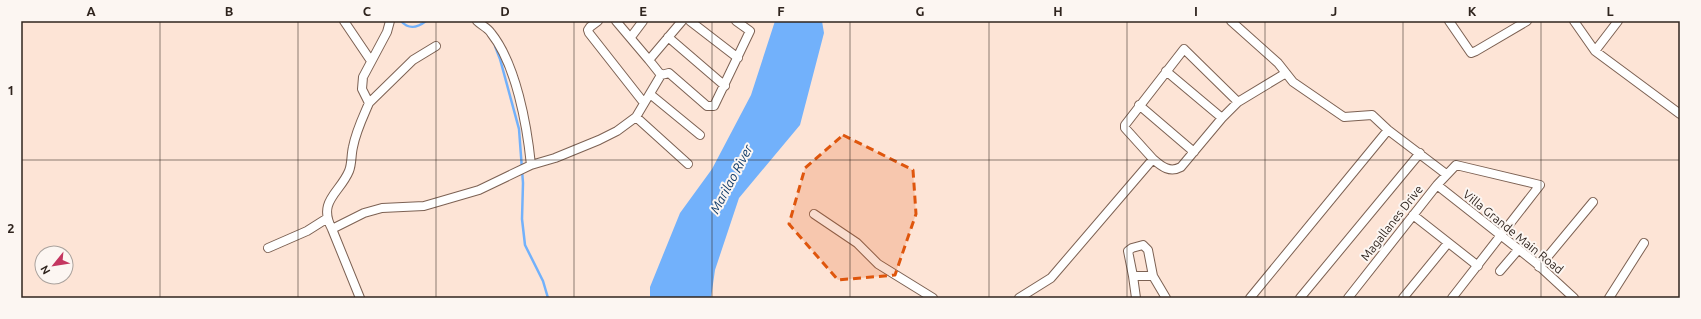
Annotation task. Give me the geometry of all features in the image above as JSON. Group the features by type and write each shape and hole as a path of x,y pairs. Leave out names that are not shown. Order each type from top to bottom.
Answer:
{"street":[{"path":"344,21 371,60"},
{"path":"369,103 362,89 363,77 387,32 390,21"},
{"path":"477,21 490,31 503,52 512,75 528,137 529,166"},
{"path":"598,21 590,27 588,30 589,33 644,103"},
{"path":"616,21 631,37 661,75"},
{"path":"631,37 643,21"},
{"path":"649,60 682,21"},
{"path":"690,21 738,58"},
{"path":"332,229 364,213 382,208 424,206 478,190 518,170 555,158 599,140 617,131 636,117 661,75 669,73 710,107 716,104 750,31 736,21"},
{"path":"1231,21 1278,63 1293,82 1344,116 1372,115 1388,130 1446,174"},
{"path":"1449,21 1471,53 1527,21"},
{"path":"1574,21 1595,51 1680,114"},
{"path":"1595,51 1618,21"},
{"path":"668,37 725,86"},
{"path":"360,298 332,229 326,219 330,201 350,170 352,148 359,125 369,103 413,60 436,46"},
{"path":"1238,102 1184,49 1139,105 1125,125 1160,166 1170,170 1175,170 1181,167 1222,118 1238,102 1286,73"},
{"path":"1166,71 1222,118"},
{"path":"650,94 700,135"},
{"path":"1139,105 1194,152"},
{"path":"636,117 688,164"},
{"path":"1250,298 1388,130"},
{"path":"1300,298 1420,153"},
{"path":"1019,298 1051,278 1153,159"},
{"name":"Magallanes Drive","path":"1348,298 1446,174 1456,165 1540,185 1501,237"},
{"name":"Villa Grande Main Road","path":"1437,186 1539,266 1574,298"},
{"path":"1539,266 1593,202"},
{"path":"814,214 857,242 878,264 933,298"},
{"path":"1413,216 1478,266"},
{"path":"268,248 307,231 326,219"},
{"path":"1452,298 1501,237"},
{"path":"1403,298 1448,243"},
{"path":"1610,298 1644,243"},
{"path":"1136,298 1128,251 1129,249 1143,245 1146,247 1154,276 1166,298"},
{"path":"1500,271 1518,250"},
{"path":"1133,276 1154,276"}],"highlighted area":[{"path":"843,135 913,170 916,214 895,275 838,280 789,224 805,168"}],"water":[{"name":"Marilao River","path":"775,21 822,21 824,33 800,125 739,198 715,270 711,298 650,298 650,287 680,213 712,169 751,95"}],"waterway":[{"path":"401,21 410,27 419,25 426,21"},
{"path":"495,46 519,129 523,183 522,219 525,245 543,281 548,298"}]}
